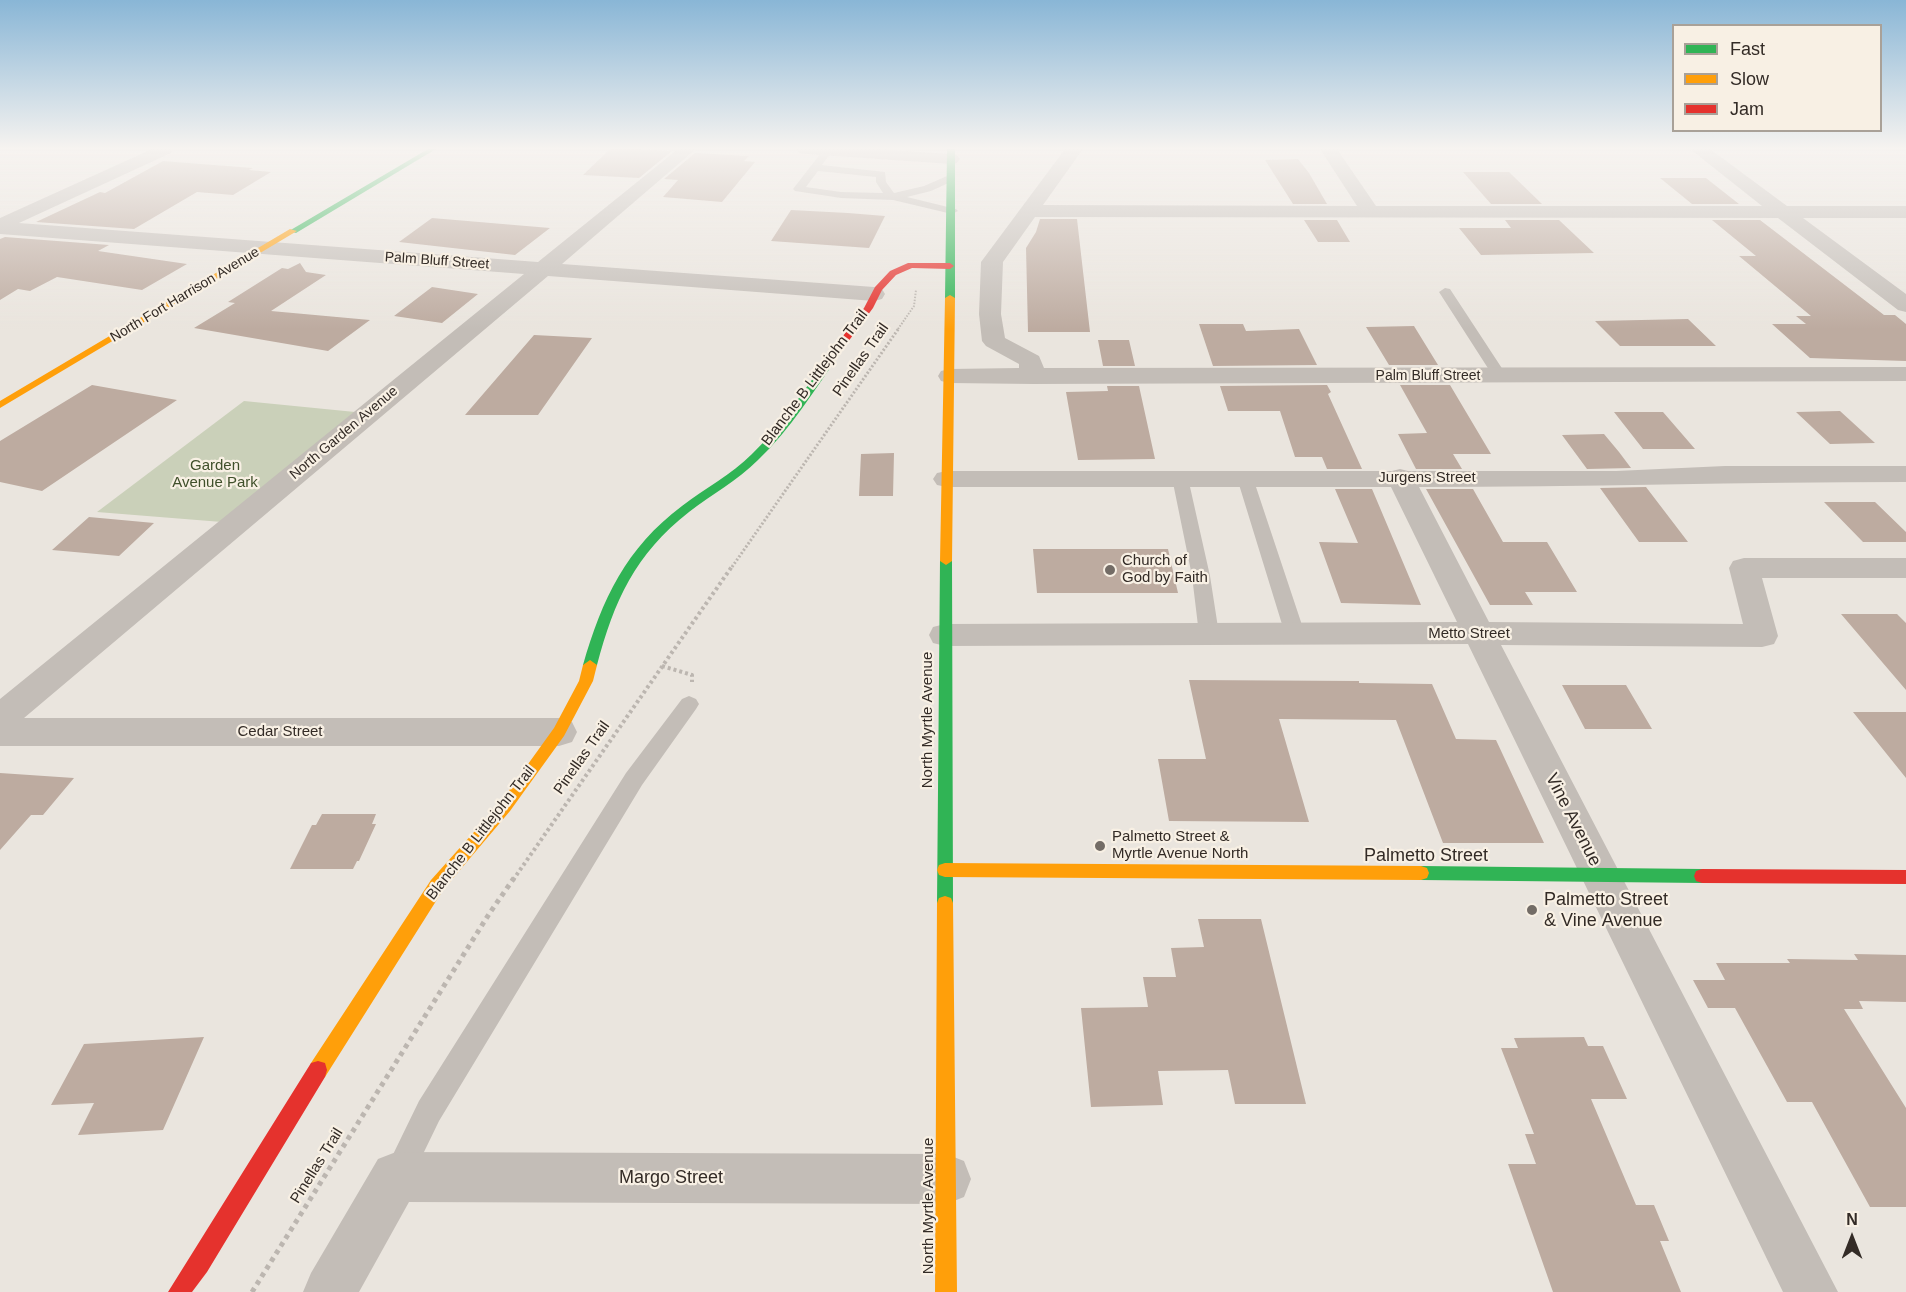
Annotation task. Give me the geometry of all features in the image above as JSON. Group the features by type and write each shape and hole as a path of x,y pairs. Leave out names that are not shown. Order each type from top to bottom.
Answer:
{"street":[{"path":"0,226 36,209"},
{"name":"North Fort Harrison Avenue","path":"0,405 330,209"},
{"name":"North Garden Avenue","path":"0,719 614,209"},
{"path":"1781,209 1906,305"},
{"name":"North Myrtle Avenue","path":"946,1292 945,635 952,211"},
{"path":"1033,377 1030,361 994,341 990,314 992,262 1029,211 1906,212"},
{"name":"Palm Bluff Street","path":"0,226 874,294"},
{"name":"Blanche B Littlejohn Trail","path":"179,1292 199,1264 353,1012 437,885 505,807 559,732 586,681 602,620 621,579 639,550 679,514 741,470 770,443 868,308 874,294 894,273 906,266 950,266"},
{"name":"Palm Bluff Street","path":"950,376 1906,374"},
{"name":"Jurgens Street","path":"947,478 1616,478 1725,474 1906,474"},
{"name":"Vine Avenue","path":"1400,477 1810,1292"},
{"name":"Metto Street","path":"945,635 1479,633 1762,636 1744,568 1906,568"},
{"name":"Cedar Street","path":"0,732 559,732"},
{"name":"Palmetto Street","path":"945,870 1906,877"},
{"path":"330,1292 396,1177"},
{"name":"Margo Street","path":"396,1177 946,1179"}],"lane":[{"path":"945,209 952,211"},
{"path":"1445,292 1500,376"},
{"path":"1180,478 1201,576 1209,634"},
{"path":"1245,478 1295,634"},
{"path":"396,1177 429,1111 609,819 634,779 689,704"}],"path":[{"name":"Pinellas Trail","path":"252,1292 489,914 914,306 918,266"}],"green space":[{"name":"Garden Avenue Park","path":"244,401 355,412 222,522 97,512"}],"building":[{"path":"63,209 168,209 134,229 36,222"},
{"path":"791,210 885,216 869,248 771,241"},
{"path":"432,218 550,228 515,255 399,242"},
{"path":"1040,219 1077,219 1090,332 1028,332 1026,248 1036,232"},
{"path":"1304,220 1337,220 1350,242 1318,242"},
{"path":"1505,220 1559,220 1594,253 1481,255 1459,228 1511,228"},
{"path":"1712,220 1760,220 1884,315 1895,315 1906,324 1906,361 1810,358 1772,324 1806,324 1796,316 1811,316 1739,256 1756,256"},
{"path":"5,237 109,245 98,251 187,264 142,290 57,277 30,291 18,289 0,300 0,239"},
{"path":"300,263 306,272 326,275 271,311 370,320 328,351 194,328 235,303 228,302 282,268 288,269"},
{"path":"432,287 478,294 442,323 394,316"},
{"path":"1688,319 1716,346 1620,346 1595,321"},
{"path":"1199,324 1243,324 1246,331 1299,329 1317,365 1213,366"},
{"path":"1414,326 1438,365 1389,365 1366,327"},
{"path":"534,335 592,338 538,415 465,415"},
{"path":"1098,340 1129,340 1135,366 1103,366"},
{"path":"92,385 177,400 42,491 0,482 0,441"},
{"path":"1327,385 1331,392 1328,394 1362,469 1327,469 1322,457 1295,457 1280,411 1228,411 1220,386"},
{"path":"1400,385 1450,385 1491,454 1453,454 1462,469 1416,469 1398,434 1427,433"},
{"path":"1107,386 1139,386 1155,459 1078,460 1066,392 1108,391"},
{"path":"1840,411 1875,443 1830,444 1796,412"},
{"path":"1614,412 1663,412 1695,449 1643,449"},
{"path":"1604,434 1631,468 1587,469 1562,435"},
{"path":"894,453 893,496 859,496 861,454"},
{"path":"1646,487 1688,542 1639,542 1600,488"},
{"path":"1335,489 1372,489 1421,605 1341,603 1319,542 1358,543"},
{"path":"1426,489 1473,489 1503,542 1547,542 1577,592 1525,592 1533,605 1490,605"},
{"path":"1824,502 1875,502 1906,532 1906,542 1863,542"},
{"path":"89,517 154,523 119,556 52,550"},
{"path":"1033,549 1168,549 1178,593 1037,593"},
{"path":"1841,614 1897,614 1906,623 1906,690"},
{"path":"1189,680 1432,684 1456,739 1496,740 1544,843 1443,843 1396,720 1279,719 1309,822 1169,821 1158,759 1206,759"},
{"path":"1562,685 1626,685 1652,729 1585,729"},
{"path":"1853,712 1906,712 1906,778"},
{"path":"0,773 74,778 43,815 31,815 0,850"},
{"path":"322,814 376,814 372,824 376,824 359,861 353,869 290,869 312,825 316,825"},
{"path":"1198,919 1261,919 1306,1104 1235,1104 1228,1070 1158,1071 1163,1105 1091,1107 1081,1008 1148,1007 1143,977 1176,977 1171,948 1204,947"},
{"path":"1854,954 1906,955 1906,1002 1859,1001 1863,1009 1844,1009 1906,1108 1906,1207 1870,1207 1812,1102 1787,1102 1735,1008 1708,1008 1693,980 1725,980 1716,963 1790,963 1787,959 1858,960"},
{"path":"204,1037 163,1130 78,1135 94,1103 51,1105 84,1044"},
{"path":"1584,1037 1588,1046 1603,1046 1627,1099 1591,1099 1636,1205 1654,1205 1669,1241 1660,1241 1681,1292 1553,1292 1508,1164 1536,1164 1525,1134 1534,1134 1501,1048 1518,1048 1514,1038"}],"traffic: fast":[{"path":"293,231 330,209"},
{"path":"950,298 951,209"},
{"path":"590,665 611,600 631,564 660,531 678,515 734,475 769,443 836,352"},
{"path":"945,903 946,561"},
{"path":"1421,873 1702,876"}],"traffic: slow":[{"path":"0,405 293,231"},
{"path":"946,561 950,298"},
{"path":"318,1070 437,885 505,807 559,732 586,681 590,665"},
{"path":"945,870 1421,873"},
{"path":"945,903 946,1292"}],"traffic: jam":[{"path":"836,352 868,308 878,289 893,273 911,265 950,266"},
{"path":"1702,876 1906,877"},
{"path":"179,1292 199,1264 318,1070"}],"place":[{"name":"Church of God by Faith","path":"1110,570"},
{"name":"Palmetto Street & Myrtle Avenue North","path":"1100,846"},
{"name":"Palmetto Street & Vine Avenue","path":"1532,910"}]}
